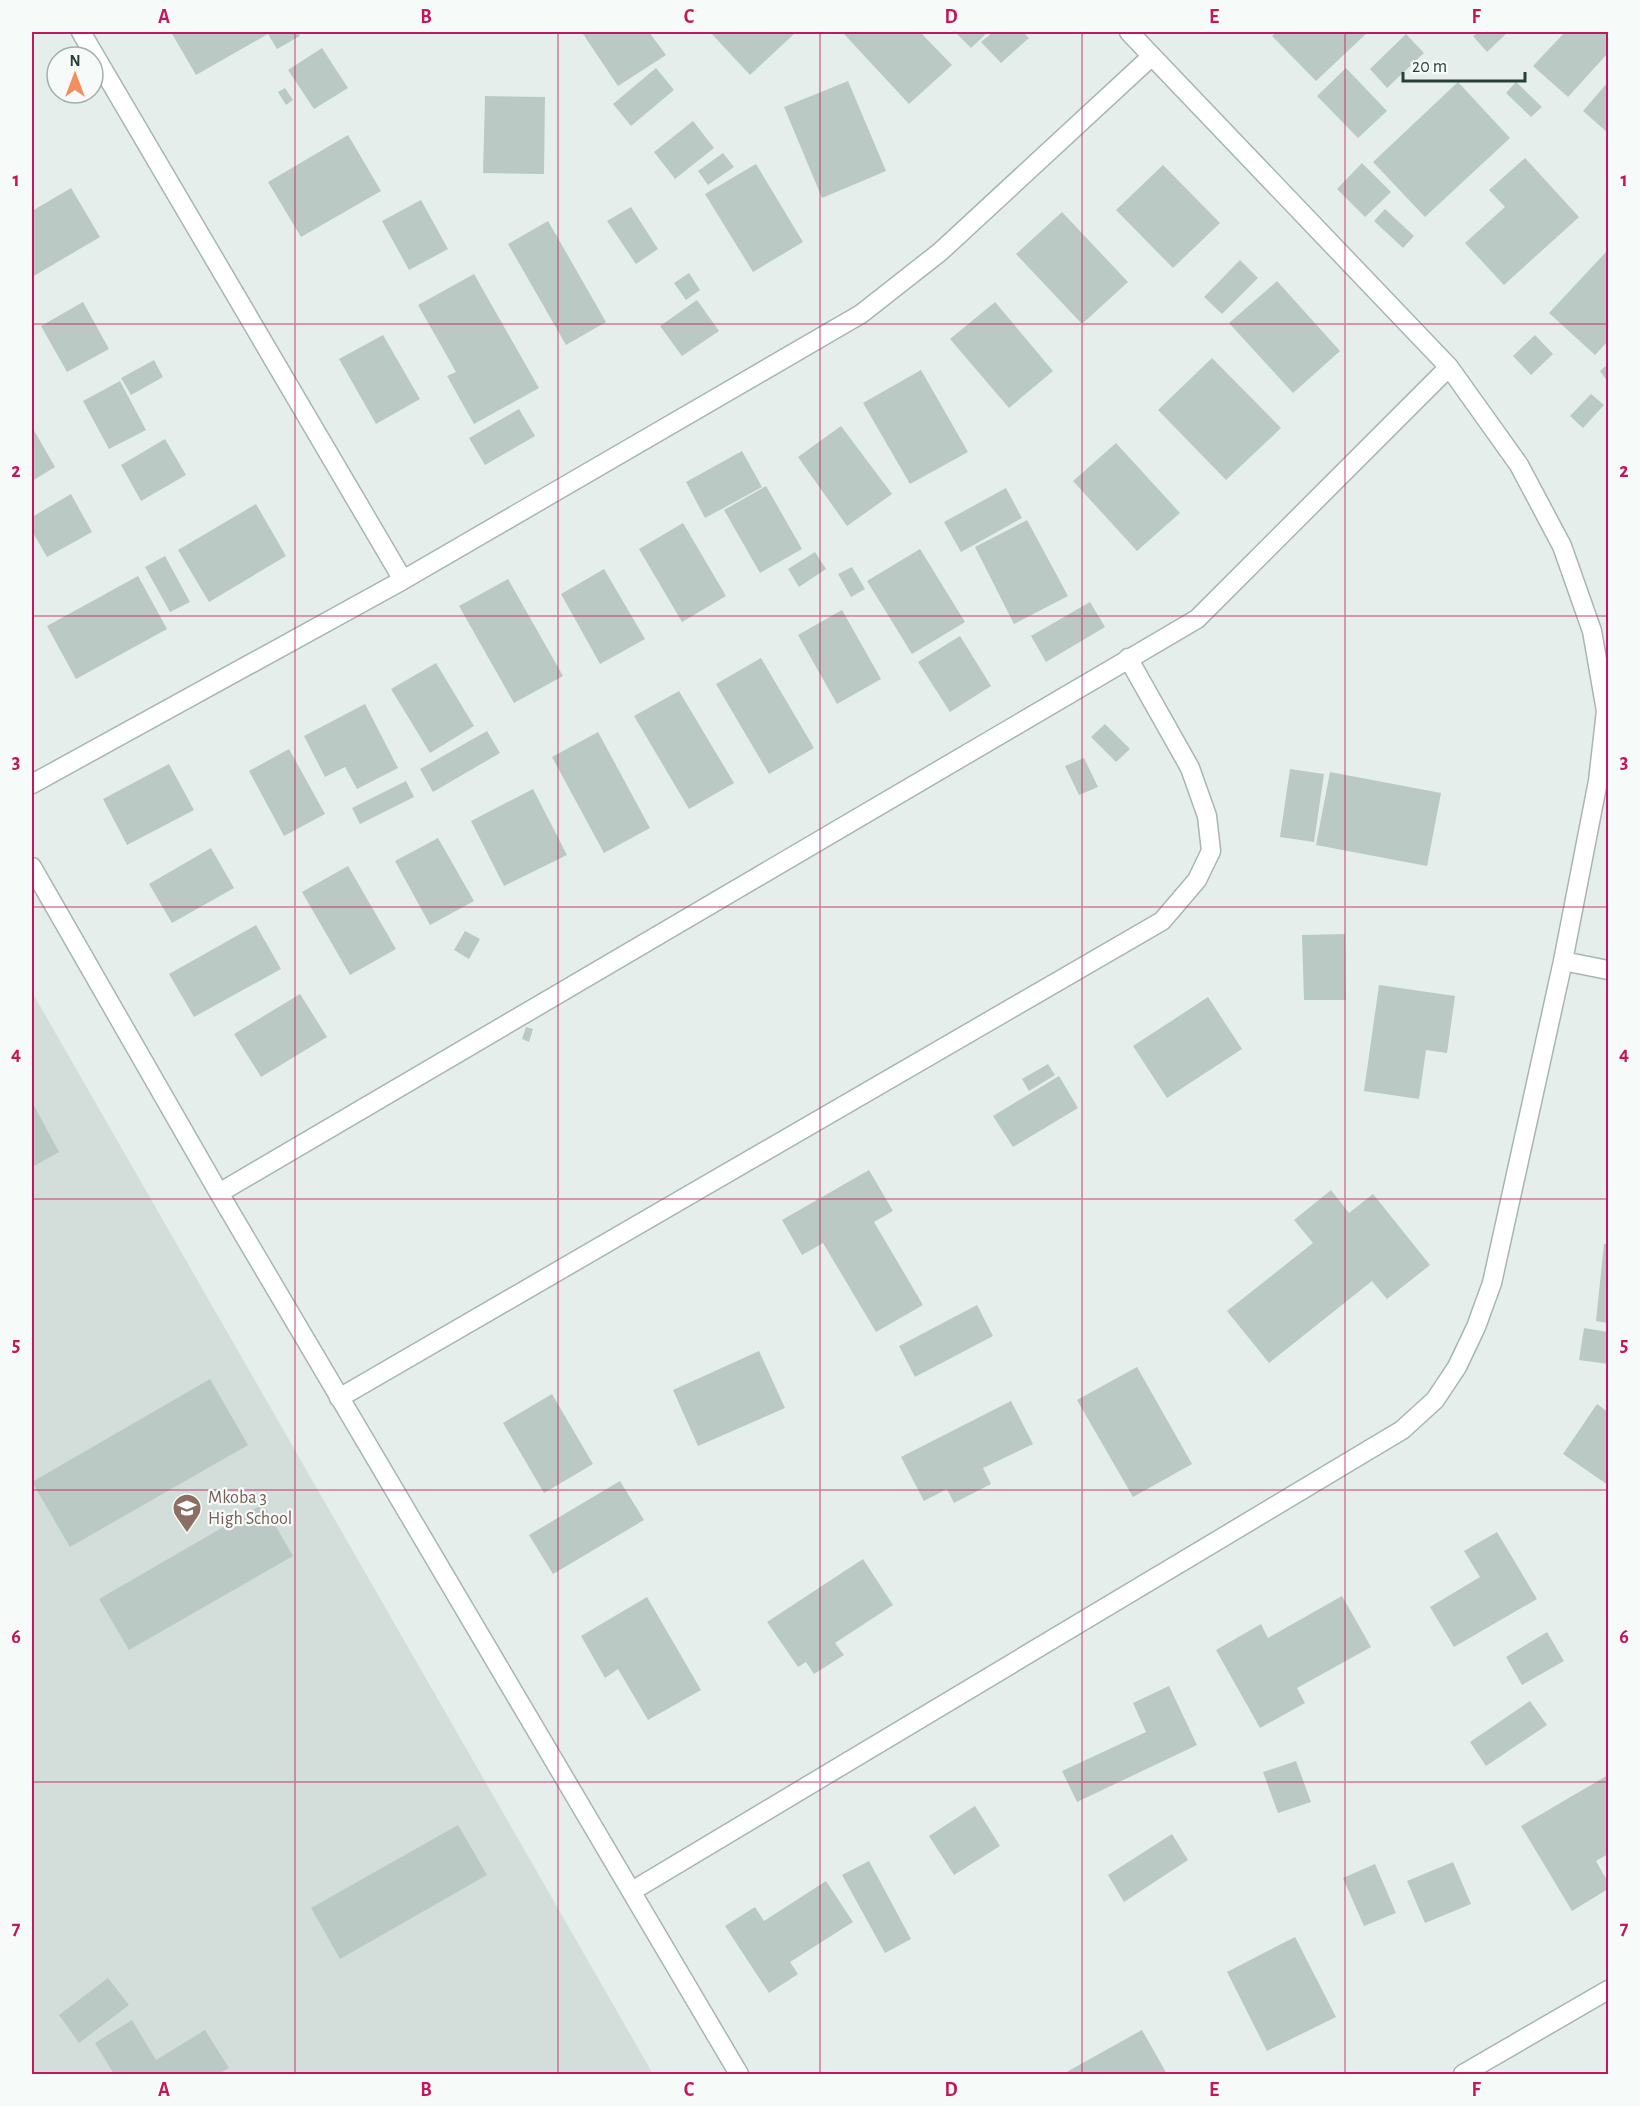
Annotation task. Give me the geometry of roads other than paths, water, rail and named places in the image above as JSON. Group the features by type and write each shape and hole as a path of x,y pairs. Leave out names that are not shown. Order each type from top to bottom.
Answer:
{"street":[{"path":"81,32 403,580"},
{"path":"632,1891 1402,1430 1436,1400 1457,1367 1476,1327 1492,1283 1563,961 1598,781 1606,711 1592,631 1562,546 1519,465 1449,367 1129,32"},
{"path":"32,784 403,580 861,314 940,252 1152,56"},
{"path":"219,1193 1197,619 1449,367"},
{"path":"339,1398 1162,921 1197,880 1212,851 1207,816 1190,768 1128,658"},
{"path":"32,867 339,1398 739,2074"},
{"path":"1563,961 1608,970"},
{"path":"1463,2074 1608,1990"}],"place":[{"name":"Mkoba 3 High School","path":"187,1534"}]}
